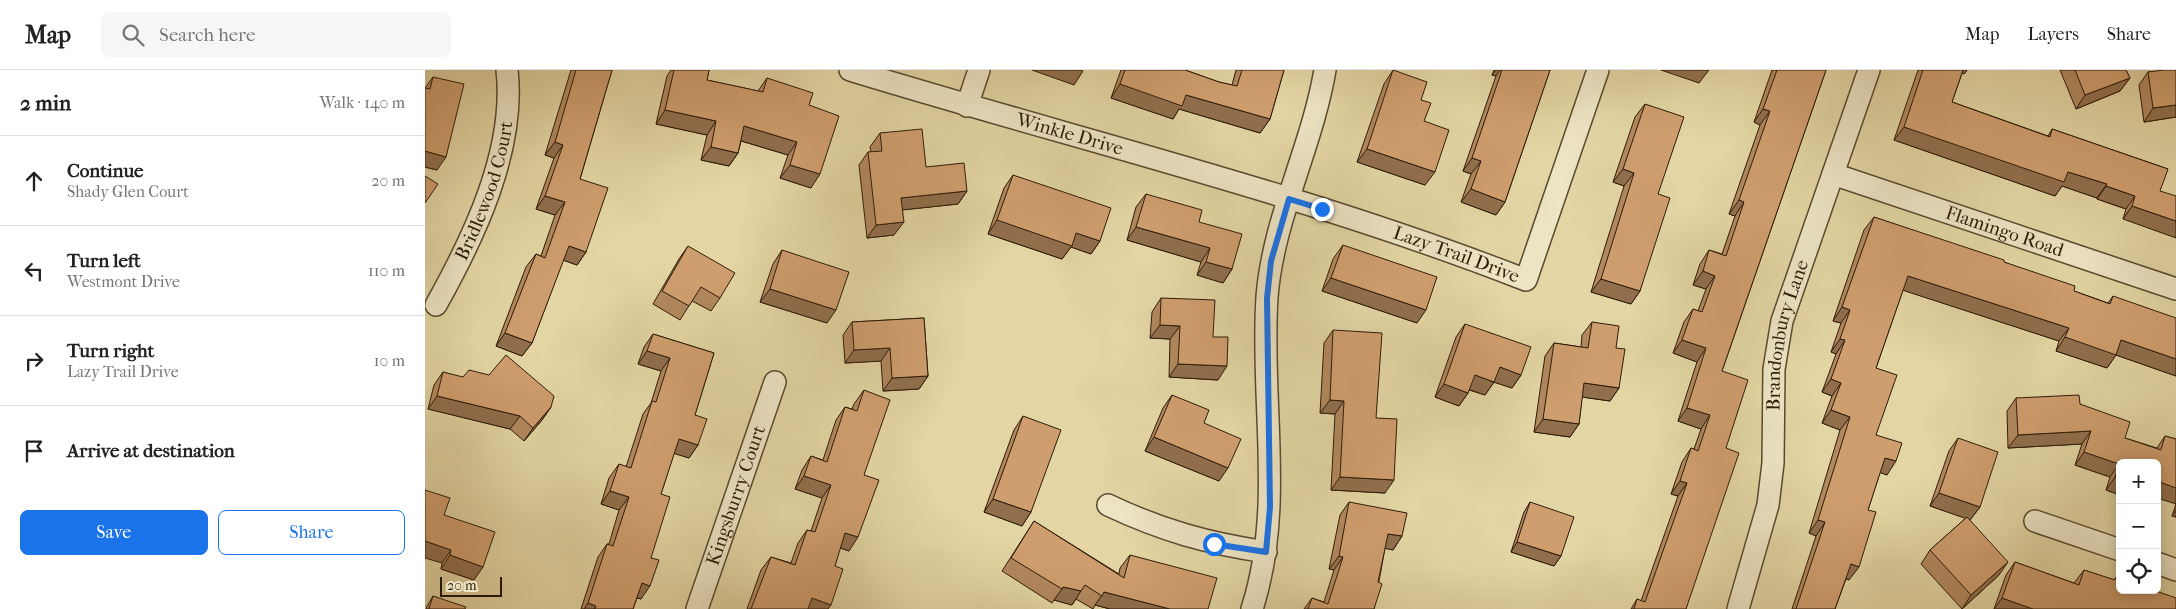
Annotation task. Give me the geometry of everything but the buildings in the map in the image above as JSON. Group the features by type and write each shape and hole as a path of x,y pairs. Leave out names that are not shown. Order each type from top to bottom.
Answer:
{"street":[{"name":"Bridlewood Court","path":"436,305 463,256 499,162 510,96 507,70"},
{"name":"Winkle Drive","path":"850,70 967,106 1289,199"},
{"path":"967,106 979,70"},
{"path":"1252,609 1266,552 1270,507 1267,298 1271,261 1319,105 1325,70"},
{"name":"Lazy Trail Drive","path":"1289,199 1475,260 1526,280 1597,70"},
{"name":"Brandonbury Lane","path":"1737,609 1768,505 1773,463 1774,369 1782,321 1869,70"},
{"name":"Flamingo Road","path":"1833,174 2176,289"},
{"name":"Kingsburry Court","path":"697,609 775,382"},
{"path":"1108,505 1171,532 1214,544 1266,552"},
{"path":"2035,521 2117,549"},
{"path":"2161,564 2176,570"}],"route":[{"path":"1214,544 1266,552 1270,507 1266,347 1267,298 1271,261 1289,199 1322,209"}]}
